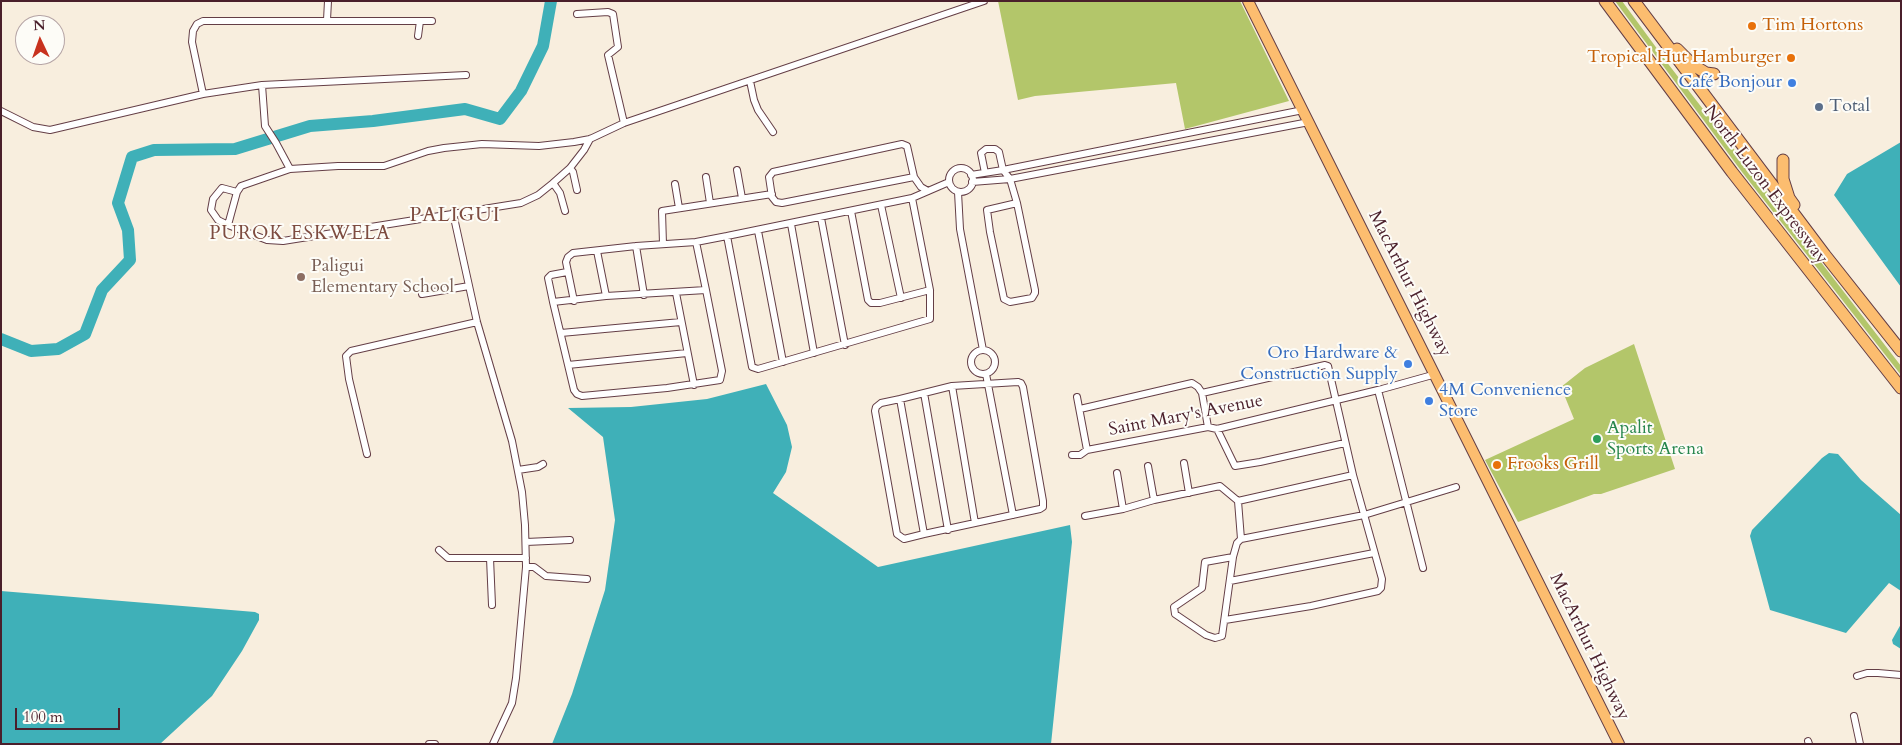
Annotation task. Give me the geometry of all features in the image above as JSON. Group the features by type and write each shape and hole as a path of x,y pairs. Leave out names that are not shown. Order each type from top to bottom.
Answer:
{"highway":[{"name":"MacArthur Highway","path":"1248,1 1436,374 1619,744"},
{"name":"North Luzon Expressway","path":"1605,1 1732,172 1901,388"},
{"name":"North Luzon Expressway","path":"1634,1 1825,255 1901,351"},
{"path":"1649,22 1692,65 1714,74"},
{"path":"1783,160 1783,179 1789,198 1825,255"}],"street":[{"path":"327,20 328,1"},
{"path":"228,225 237,192 241,186 290,169 384,166 428,151 456,146 482,144 539,146 590,139 624,123 984,1"},
{"path":"577,14 608,12 613,14 618,47 608,55 624,123"},
{"path":"204,94 192,42 193,31 197,24 203,21 432,21"},
{"path":"418,36 420,21"},
{"path":"1,111 33,127 50,130 204,94 262,85 466,75"},
{"path":"750,81 758,110 773,132"},
{"path":"262,85 263,120 290,169"},
{"path":"971,175 1303,110"},
{"path":"1282,114 1286,127"},
{"path":"1243,122 1247,134"},
{"path":"972,182 1010,179 1309,122"},
{"path":"237,192 222,188 213,199 211,210 218,220 267,240 282,241 521,203 538,195 570,168 590,139"},
{"path":"1148,141 1150,152"},
{"path":"914,176 782,203 776,202 772,194 769,177 773,172 902,144 907,146 914,176 921,187 928,191"},
{"path":"985,173 981,153 986,149 995,149 999,152 1003,170 1010,179 1017,203 1035,293 1032,298 1010,302 1004,299 987,210 1017,203"},
{"path":"570,168 573,172 577,190"},
{"path":"963,169 971,175 972,182 967,190 958,192 953,189 949,182 950,175 956,170 963,169"},
{"path":"737,170 742,198"},
{"path":"706,177 710,203"},
{"path":"574,301 567,272 568,257 573,253 696,242 758,231 912,198 949,182"},
{"path":"553,183 561,196 565,211"},
{"path":"675,184 679,208"},
{"path":"958,192 960,229 983,350"},
{"path":"663,244 662,211 772,194"},
{"path":"727,236 752,367 758,369 930,319 930,290 912,198"},
{"path":"881,205 900,298"},
{"path":"851,211 868,300 874,304 930,290"},
{"path":"453,213 477,322 512,441 518,470 526,542 526,567 519,652 512,703 493,744"},
{"path":"821,218 845,345"},
{"path":"791,224 814,353"},
{"path":"758,231 783,362"},
{"path":"567,272 552,275 548,278 574,390 577,394 582,396 694,385 720,380 722,376 696,242"},
{"path":"636,246 644,295"},
{"path":"597,251 606,296"},
{"path":"422,294 469,286"},
{"path":"553,302 606,296 706,290"},
{"path":"676,293 680,322 694,385"},
{"path":"367,454 349,379 346,356 351,351 477,322"},
{"path":"562,333 680,322"},
{"path":"983,350 992,355 995,362 992,370 986,374 974,371 971,364 973,356 983,350"},
{"path":"568,365 687,353"},
{"path":"1202,393 1326,364 1328,366 1353,475 1383,582 1378,591 1311,606 1225,620"},
{"path":"986,374 1013,514"},
{"name":"Saint Mary's Avenue","path":"1072,455 1080,455 1087,450 1208,427 1217,429 1436,374"},
{"path":"1018,382 1022,384 1044,505 1040,509 904,539 897,534 875,411 876,406 880,403 900,400 952,386 987,385 1018,382"},
{"path":"1080,409 1192,384 1198,386 1202,393 1208,427"},
{"path":"952,386 975,523"},
{"path":"1378,390 1422,568"},
{"path":"924,393 948,530"},
{"path":"1077,397 1087,450"},
{"path":"900,400 924,534"},
{"path":"1217,429 1235,466 1345,443"},
{"path":"1184,463 1189,493"},
{"path":"518,470 538,467 543,464"},
{"path":"1148,466 1154,500"},
{"path":"1117,472 1124,509"},
{"path":"1238,501 1353,475"},
{"path":"1085,516 1124,509 1154,500 1220,486 1238,501 1241,539"},
{"path":"1233,557 1205,562 1202,588 1174,608 1175,614 1197,630 1215,638 1222,636 1233,557 1237,543 1241,539 1364,515 1456,487"},
{"path":"526,542 570,540"},
{"path":"439,550 448,558 526,558"},
{"path":"1230,581 1374,553"},
{"path":"490,558 492,605"},
{"path":"526,567 534,567 544,575 549,576 587,579"},
{"path":"1857,676 1878,672 1901,675"},
{"path":"1854,716 1860,744"},
{"path":"430,744 435,744"}],"green space":[{"path":"998,1 1240,1 1289,101 1185,129 1176,83 1035,96 1018,100"},
{"path":"1615,1 1622,1 1669,65 1901,366 1901,375 1742,172"},
{"name":"Apalit Sports Arena","path":"1634,344 1675,469 1601,494 1594,494 1518,522 1485,460 1574,419 1561,387 1585,368"}],"water":[{"path":"1901,142 1901,287 1834,195 1847,174"},
{"path":"766,384 787,425 792,447 786,472 773,493 878,567 1070,525 1072,542 1051,744 552,744 572,694 605,590 615,520 603,437 568,408 631,407 707,399"},
{"path":"1829,453 1838,454 1861,480 1901,515 1901,591 1889,583 1846,633 1770,610 1750,536 1752,530"},
{"path":"1,591 255,612 259,614 259,620 242,651 212,696 160,744 1,744"},
{"path":"1901,624 1901,649 1893,644 1892,640"}],"waterway":[{"path":"1,339 31,351 58,349 85,334 102,290 130,260 128,230 118,203 132,157 154,150 235,149 310,126 373,121 465,109 500,119 521,91 543,46 551,1"}],"place":[{"name":"Tim Hortons","path":"1752,26"},
{"name":"Tropical Hut Hamburger","path":"1791,58"},
{"name":"Café Bonjour","path":"1792,83"},
{"name":"Total","path":"1819,107"},
{"name":"Paligui Elementary School","path":"301,277"},
{"name":"Oro Hardware & Construction Supply","path":"1408,364"},
{"name":"4M Convenience Store","path":"1429,401"},
{"name":"Apalit Sports Arena","path":"1597,439"},
{"name":"Frooks Grill","path":"1497,465"}],"district":[{"name":"PALIGUI","path":"455,216"},
{"name":"PUROK ESKWELA","path":"300,235"}]}
